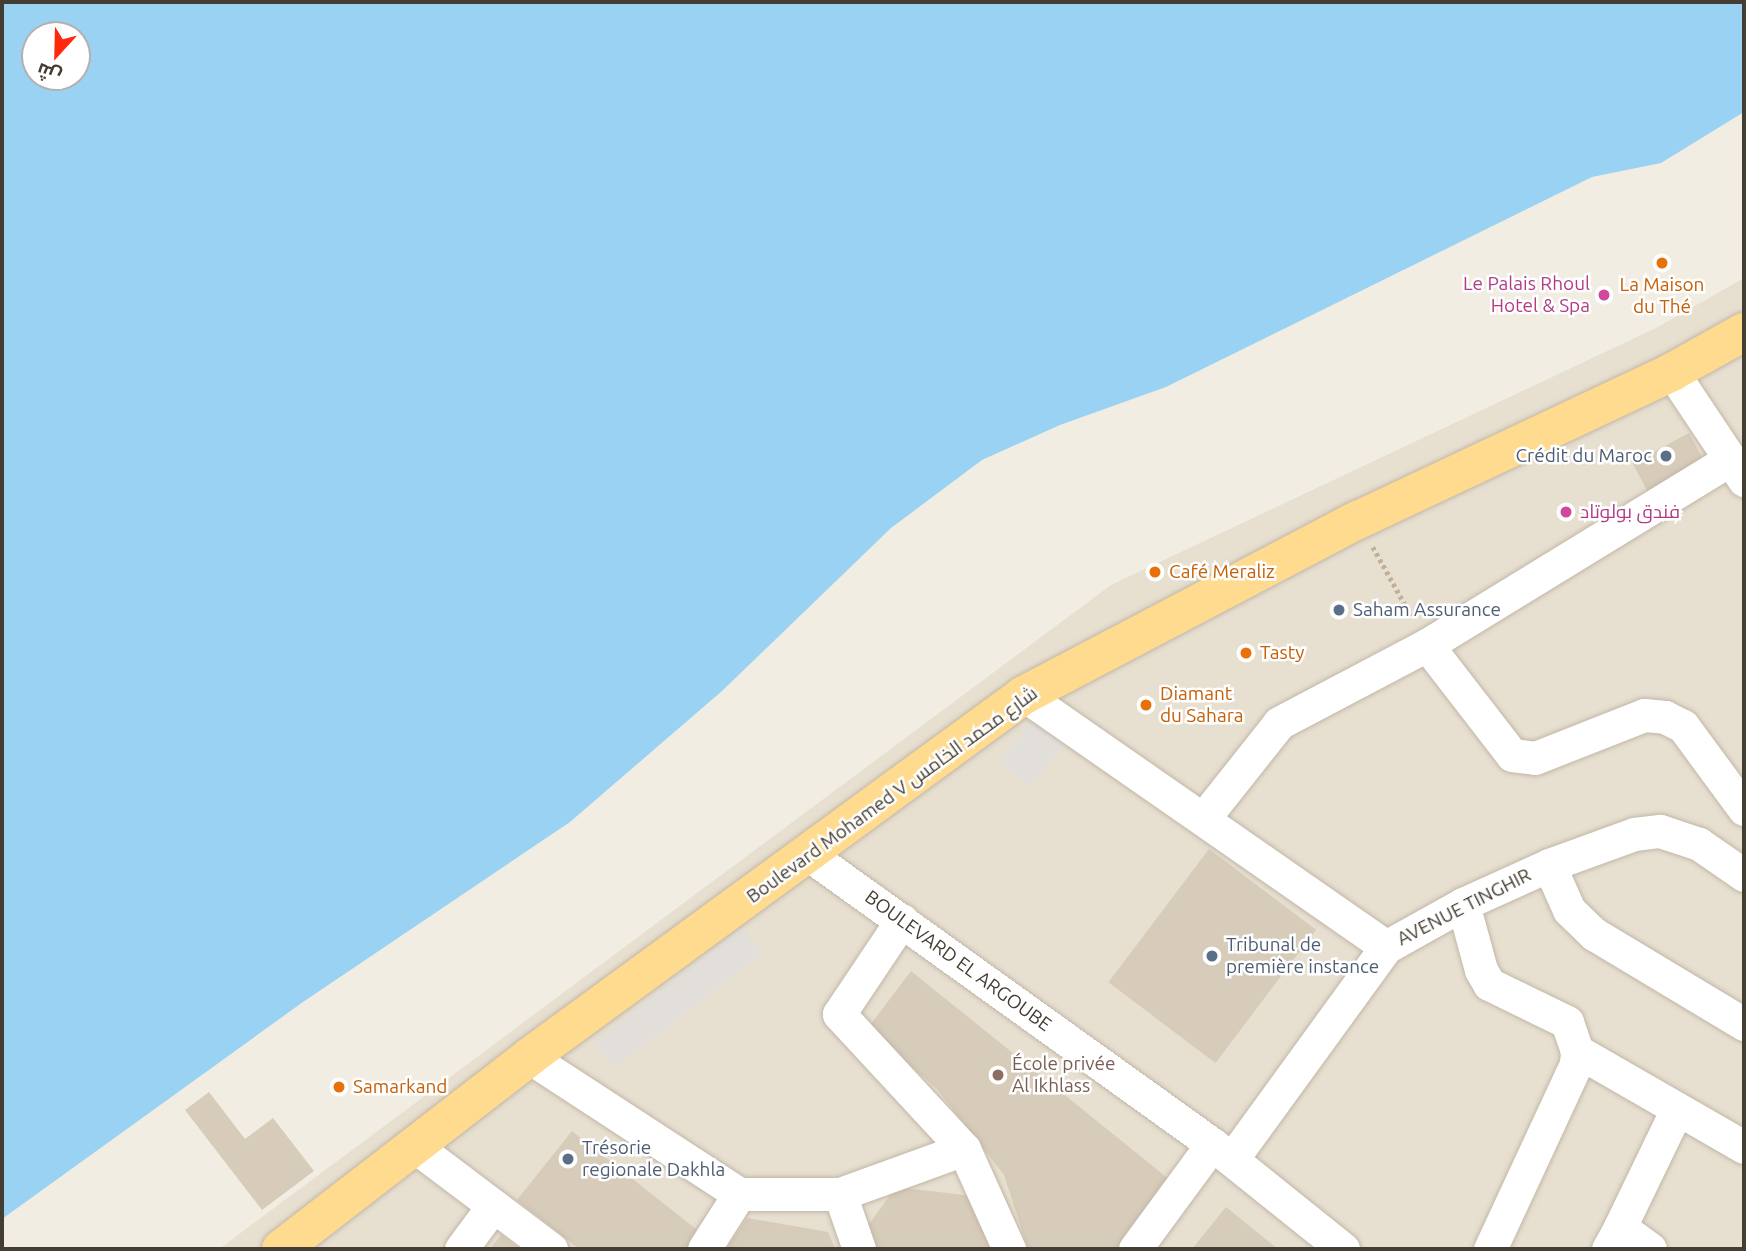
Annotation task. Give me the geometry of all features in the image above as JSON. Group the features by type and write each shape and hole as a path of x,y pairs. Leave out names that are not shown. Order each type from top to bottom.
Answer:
{"main road":[{"name":"Boulevard Mohamed V شارع محمد الخامس","path":"281,1249 529,1057 805,852 1024,695 1358,520 1672,372 1744,332"}],"street":[{"path":"1203,819 1279,723 1427,645 1737,470 1672,372"},
{"path":"1427,645 1512,755 1535,758 1644,715 1665,718 1683,726 1744,809"},
{"path":"1024,695 1386,947"},
{"name":"AVENUE TINGHIR","path":"1135,1249 1222,1152 1386,947 1463,904 1549,865 1634,834 1660,831 1699,844 1744,875"},
{"name":"BOULEVARD EL ARGOUBE","path":"805,852 902,919 1222,1152 1322,1243"},
{"path":"1549,865 1569,909 1594,934 1744,1024"},
{"path":"1463,904 1481,970 1489,984 1567,1022 1577,1051 1576,1064 1490,1249"},
{"path":"902,919 839,1014 964,1149 1009,1249"},
{"path":"1577,1051 1652,1090 1677,1109 1744,1147"},
{"path":"529,1057 739,1194 840,1195 964,1149"},
{"path":"1650,1249 1614,1238 1677,1109"},
{"path":"413,1145 551,1249"},
{"path":"704,1249 739,1194"},
{"path":"840,1195 859,1249"},
{"path":"461,1249 493,1206"}],"path":[{"path":"1358,520 1427,645"}],"shaded area":[{"path":"1744,278 1744,1249 219,1249 1111,585 1656,328"},
{"path":"1037,713 1069,737 1031,787 999,763"},
{"path":"742,927 762,953 614,1069 594,1043"}],"water":[{"path":"2,2 1744,2 1744,112 1661,163 1592,177 1166,387 1060,425 982,460 891,528 722,691 570,822 303,1002 2,1219"}],"building":[{"path":"1689,433 1707,467 1650,497 1632,463"},
{"name":"Tribunal de première instance","path":"1209,849 1316,930 1216,1063 1108,982"},
{"path":"911,971 1170,1180 1121,1249 1028,1249 1004,1175 937,1089 868,1028"},
{"path":"209,1092 245,1139 273,1118 314,1171 262,1210 185,1110"},
{"path":"572,1131 701,1233 688,1249 579,1249 517,1200"},
{"path":"896,1187 973,1196 995,1249 871,1249 864,1231"},
{"path":"1226,1207 1278,1249 1192,1249"},
{"path":"747,1218 828,1232 835,1249 726,1249"},
{"path":"501,1235 519,1249 490,1249"}],"place":[{"name":"La Maison du Thé","path":"1662,263"},
{"name":"Le Palais Rhoul Hotel & Spa","path":"1604,295"},
{"name":"Crédit du Maroc","path":"1666,456"},
{"name":"فندق بولوتاد","path":"1566,512"},
{"name":"Café Meraliz","path":"1155,572"},
{"name":"Saham Assurance","path":"1339,610"},
{"name":"Tasty","path":"1246,653"},
{"name":"Diamant du Sahara","path":"1146,705"},
{"name":"Tribunal de première instance","path":"1212,956"},
{"name":"École privée Al Ikhlass","path":"998,1075"},
{"name":"Samarkand","path":"339,1087"},
{"name":"Trésorie regionale Dakhla","path":"568,1159"}]}
